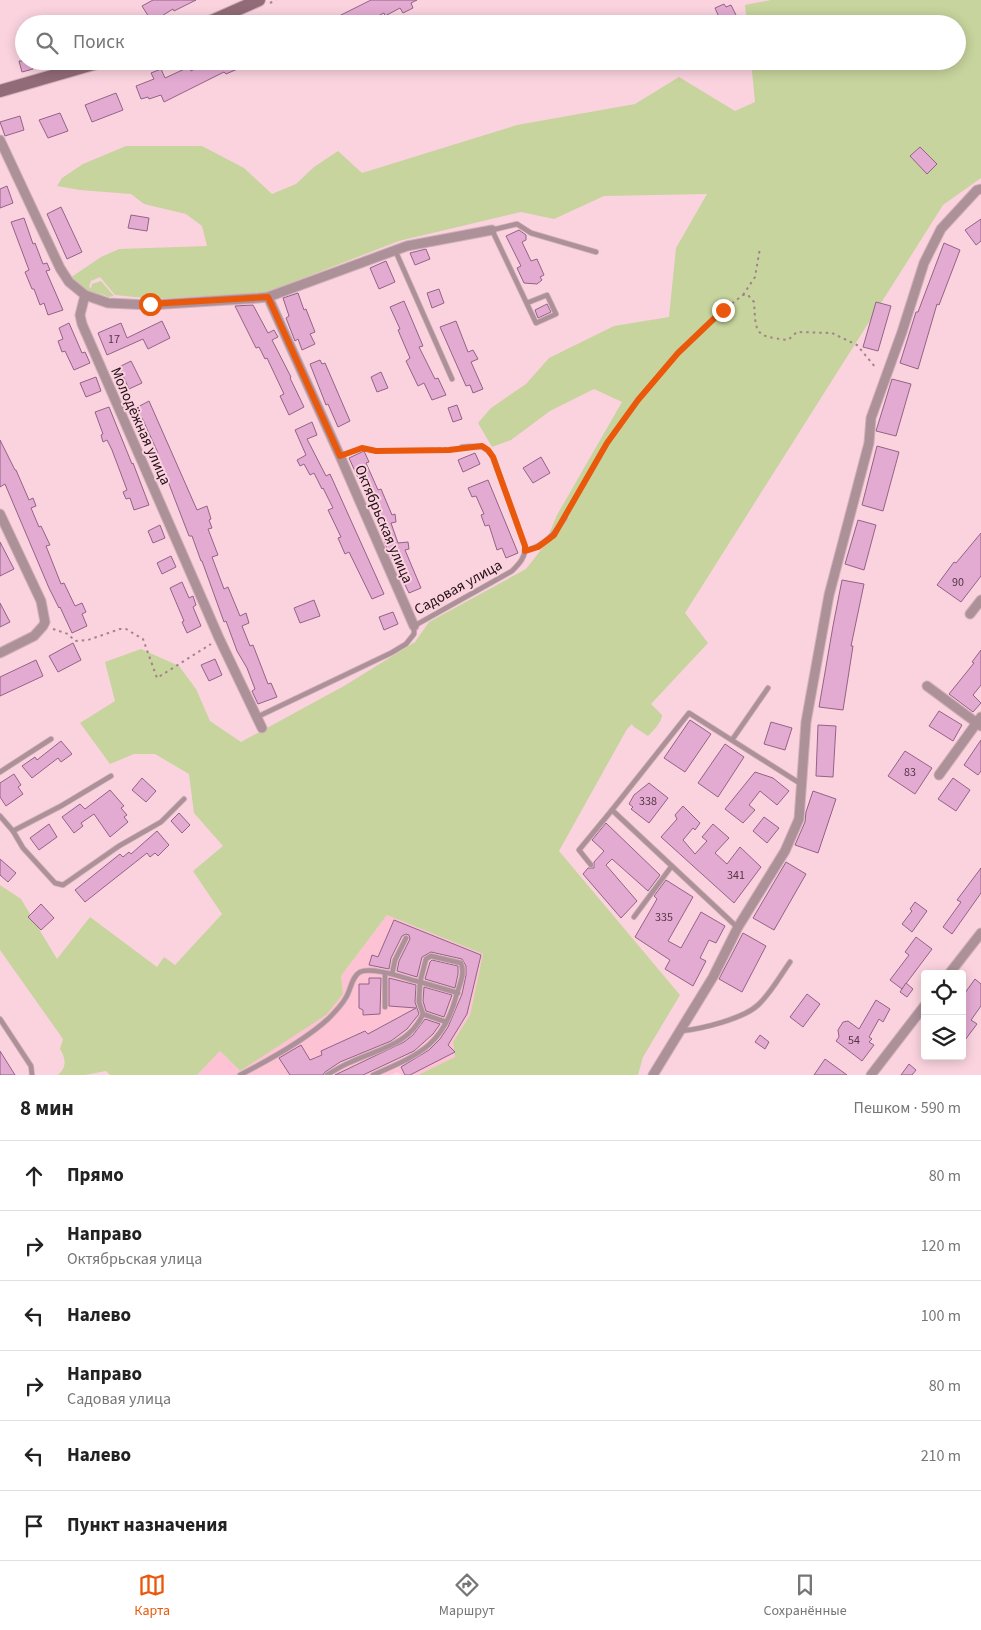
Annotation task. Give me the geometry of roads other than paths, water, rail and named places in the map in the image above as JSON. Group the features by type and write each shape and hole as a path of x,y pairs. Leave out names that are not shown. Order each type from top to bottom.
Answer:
{"street":[{"path":"225,15 259,0"},
{"path":"0,91 73,70"},
{"path":"0,140 60,268 69,282 85,295 97,300 123,304 160,304 268,297 407,246 492,230"},
{"path":"653,1075 713,977 738,927 785,851 799,819 806,722 829,595 869,443 871,418 924,263 941,229 977,190 981,189"},
{"name":"Молодёжная улица","path":"85,295 80,316 82,324 219,638 262,728"},
{"name":"Октябрьская улица","path":"268,297 414,626"},
{"path":"0,514 41,602 44,614 44,626 34,636 0,653"},
{"path":"970,614 981,600"},
{"path":"926,686 979,722 939,776"},
{"path":"952,970 981,933"},
{"path":"870,1075 921,1010"}],"lane":[{"path":"527,304 546,295 556,314 536,323 527,304 492,230 517,224 531,233 596,252"},
{"path":"394,250 452,379"},
{"path":"462,447 482,446 493,457 525,546 525,551 538,547 554,535 565,518"},
{"name":"Садовая улица","path":"414,626 512,571 521,562 525,551"},
{"path":"257,717 391,653 406,644 414,634 414,626"},
{"path":"732,740 768,688"},
{"path":"591,864 579,850 689,712 802,785"},
{"path":"0,772 51,739"},
{"path":"13,831 61,806 111,776"},
{"path":"0,816 13,831 23,848 55,883 63,885 119,846 161,822 184,799"},
{"path":"612,810 671,867 738,927"},
{"path":"634,917 671,867"},
{"path":"392,974 395,960 406,938"},
{"path":"327,1075 349,1062 401,1040 419,1024 423,1014 419,1002 420,982 426,958 431,956 461,963 463,969 453,1012 429,1046 416,1056 373,1075"},
{"path":"679,1031 698,1029 726,1021 756,1007 790,962"},
{"path":"240,1075 275,1057 328,1019 345,1000 355,977 360,972 369,971 392,974 458,993"},
{"path":"385,973 385,1007"},
{"path":"423,1014 446,1022"},
{"path":"0,1019 31,1066 33,1075"}]}
